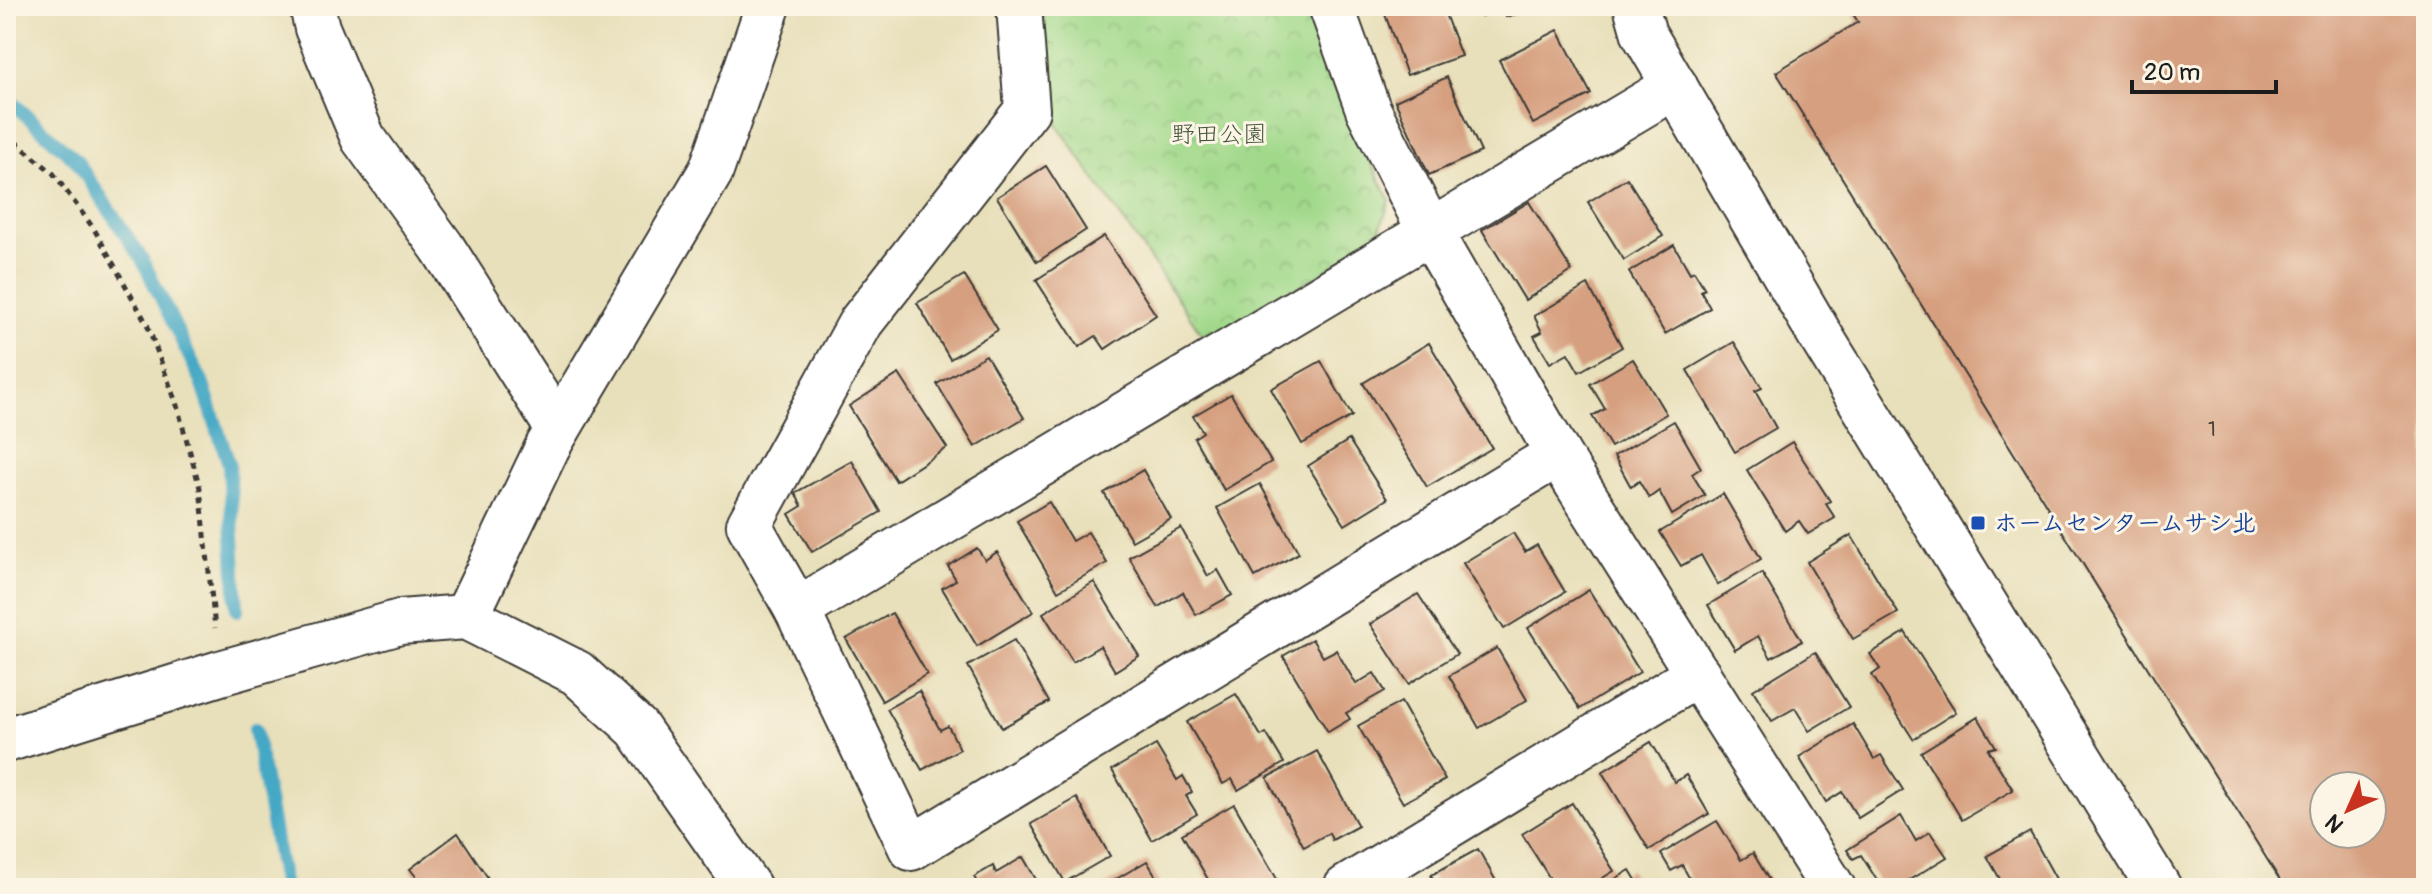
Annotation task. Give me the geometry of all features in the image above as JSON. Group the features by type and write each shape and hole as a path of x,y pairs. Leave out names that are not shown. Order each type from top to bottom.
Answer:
{"street":[{"path":"312,6 317,28 363,138 442,247 558,429"},
{"path":"466,617 558,429 711,171 768,6"},
{"path":"1019,6 1027,110 861,322 749,525 797,610 911,848 1558,454"},
{"path":"1331,6 1368,109 1430,232 1558,454 1833,888"},
{"path":"1636,6 1644,34 1823,340 2159,888"},
{"path":"797,610 1675,86"},
{"path":"6,740 220,673 400,622 466,617 577,673 637,728 749,888"},
{"path":"1346,888 1698,674"}],"path":[{"path":"6,134 53,173 94,229 147,324 176,402 200,488 220,673"}],"green space":[{"name":"野田公園","path":"1042,6 1311,6 1334,81 1390,200 1376,240 1208,343 1056,123"}],"building":[{"path":"1382,6 1442,6 1461,56 1407,75"},
{"path":"1479,6 1541,7 1506,17 1503,10 1481,16"},
{"path":"1848,6 2426,6 2426,888 2285,888 1776,72 1858,22"},
{"path":"1558,30 1591,94 1533,124 1499,60"},
{"path":"1447,77 1481,152 1429,175 1395,101"},
{"path":"1046,166 1086,230 1037,262 997,197"},
{"path":"1627,178 1663,236 1624,260 1588,202"},
{"path":"1529,202 1572,271 1525,300 1482,230"},
{"path":"1104,236 1156,315 1105,349 1096,336 1079,347 1036,280"},
{"path":"1674,245 1690,273 1694,271 1705,289 1701,291 1710,308 1665,334 1629,272"},
{"path":"964,275 998,330 950,359 917,303"},
{"path":"1588,285 1622,347 1579,372 1568,353 1550,363 1534,336 1542,332 1534,316"},
{"path":"1734,342 1762,388 1755,391 1776,428 1735,452 1687,370"},
{"path":"1429,343 1492,448 1427,487 1363,383"},
{"path":"986,355 1024,418 975,447 937,384"},
{"path":"1633,359 1666,414 1611,447 1592,416 1605,409 1590,384"},
{"path":"1321,361 1352,416 1302,444 1271,389"},
{"path":"899,374 947,448 896,481 849,406"},
{"path":"1231,394 1271,462 1224,490 1194,438 1203,432 1193,416"},
{"path":"1674,421 1701,468 1692,474 1705,495 1672,515 1659,491 1649,498 1639,481 1631,487 1614,456"},
{"path":"1349,440 1387,499 1345,525 1308,466"},
{"path":"1792,442 1830,501 1826,504 1835,518 1808,534 1799,521 1785,531 1747,470"},
{"path":"852,461 881,512 812,552 789,514 802,506 795,493"},
{"path":"1143,470 1171,519 1132,541 1104,493"},
{"path":"1260,484 1299,553 1255,577 1217,508"},
{"path":"1723,494 1761,559 1718,585 1701,555 1681,566 1660,532"},
{"path":"1049,502 1072,541 1088,532 1107,563 1058,591 1017,521"},
{"path":"1181,528 1208,576 1218,570 1232,595 1196,615 1183,592 1158,607 1129,557"},
{"path":"1513,533 1525,552 1537,545 1565,592 1504,629 1463,563"},
{"path":"1851,535 1898,613 1853,639 1807,562"},
{"path":"977,548 985,560 997,552 1033,612 977,646 942,588 956,580 948,566"},
{"path":"1762,573 1802,641 1771,658 1758,636 1735,650 1708,605"},
{"path":"1094,582 1139,656 1115,671 1100,646 1073,662 1043,613"},
{"path":"1589,590 1640,672 1580,709 1528,628"},
{"path":"1418,594 1457,654 1409,684 1370,624"},
{"path":"892,613 927,674 882,701 846,639"},
{"path":"1905,632 1956,712 1913,739 1872,675 1880,669 1870,654"},
{"path":"1312,639 1323,657 1336,650 1356,684 1374,673 1385,691 1346,713 1350,719 1328,732 1283,656"},
{"path":"1014,640 1049,702 1002,728 968,666"},
{"path":"1497,648 1527,700 1479,728 1449,676"},
{"path":"1815,652 1849,707 1809,731 1795,708 1772,721 1753,690"},
{"path":"919,691 940,730 948,726 960,749 922,770 887,709"},
{"path":"1236,694 1261,736 1266,733 1284,763 1238,790 1232,779 1223,784 1187,722"},
{"path":"1401,702 1445,780 1403,803 1358,726"},
{"path":"1978,717 1996,747 1988,749 2013,790 1962,820 1921,752"},
{"path":"1853,724 1874,759 1881,755 1903,790 1858,818 1842,792 1826,802 1799,757"},
{"path":"1651,742 1675,782 1686,775 1709,814 1649,850 1602,772"},
{"path":"1156,745 1177,780 1183,776 1192,792 1186,796 1197,814 1152,840 1112,770"},
{"path":"1317,751 1358,826 1332,840 1329,833 1304,847 1267,778"},
{"path":"1077,798 1110,856 1065,882 1031,824"},
{"path":"1572,803 1614,871 1586,888 1556,888 1522,834"},
{"path":"1234,804 1277,879 1261,888 1213,888 1182,834"},
{"path":"1901,816 1916,841 1930,832 1947,857 1896,888 1882,888 1861,855 1853,859 1847,850"},
{"path":"1717,821 1741,860 1753,853 1769,880 1755,888 1695,888 1682,865 1671,871 1661,854"},
{"path":"2030,832 2061,888 2005,888 1987,856"},
{"path":"458,833 493,888 425,888 410,869"},
{"path":"1478,849 1500,888 1439,888 1431,875"},
{"path":"1023,857 1041,888 981,888 974,877 993,866 996,873"},
{"path":"1147,861 1163,888 1101,888"},
{"path":"1630,870 1641,888 1600,888"}],"waterway":[{"path":"6,97 76,160 142,259 202,382 229,464 237,610"},
{"path":"255,729 284,888"}],"place":[{"name":"ホームセンタームサシ北","path":"1978,523"}]}
